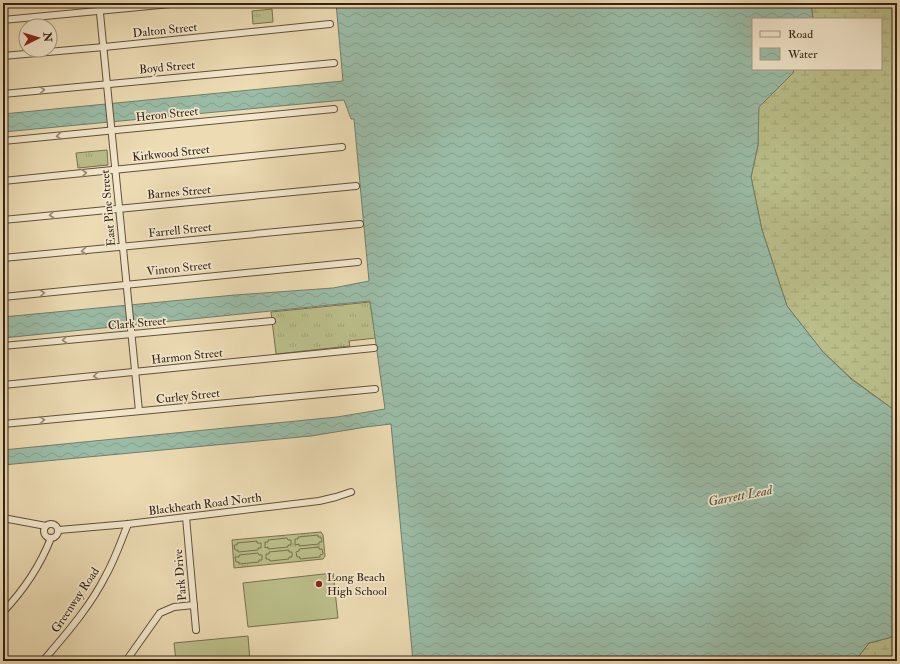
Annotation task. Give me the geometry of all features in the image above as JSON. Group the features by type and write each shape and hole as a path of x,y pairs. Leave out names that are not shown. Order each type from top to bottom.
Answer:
{"street":[{"name":"East Pine Street","path":"99,3 139,412"},
{"path":"3,20 181,3"},
{"name":"Dalton Street","path":"3,56 330,24"},
{"name":"Boyd Street","path":"3,94 334,63"},
{"name":"Heron Street","path":"3,141 112,128 334,109"},
{"name":"Kirkwood Street","path":"3,180 342,147"},
{"name":"Barnes Street","path":"3,220 356,186"},
{"name":"Farrell Street","path":"3,258 360,224"},
{"name":"Vinton Street","path":"3,297 358,262"},
{"name":"Clark Street","path":"3,346 131,331 272,321"},
{"name":"Harmon Street","path":"3,386 374,348"},
{"name":"Curley Street","path":"3,424 375,389"},
{"name":"Blackheath Road North","path":"59,530 186,518 319,501 351,492"},
{"path":"3,518 46,526 54,524 59,530 57,536 51,538 47,537 44,533 46,526"},
{"name":"Park Drive","path":"186,518 196,630"},
{"name":"Greenway Road","path":"42,661 71,629 92,598 106,575 128,524"},
{"path":"3,612 34,573 51,538"},
{"path":"126,661 160,613 174,607 194,605"}],"green space":[{"path":"811,3 897,3 897,412 852,379 823,352 787,306 762,230 751,177 758,145 758,107 793,73 794,70 882,70 882,18 813,18"},
{"path":"272,9 273,22 253,24 252,11"},
{"path":"107,150 108,165 78,168 76,153"},
{"path":"370,302 376,338 349,341 350,346 276,354 271,312"},
{"path":"321,532 323,535 325,556 323,559 234,568 232,540"},
{"path":"318,535 318,537 321,537 322,542 319,542 319,544 295,545 295,539 298,539 298,537"},
{"path":"287,538 288,540 291,540 291,545 288,545 288,547 265,548 265,542 268,542 268,540"},
{"path":"257,541 257,543 261,543 261,548 258,548 258,550 238,552 238,550 235,550 234,545 237,545 237,543"},
{"path":"319,547 319,549 322,549 323,554 320,555 320,557 300,559 300,557 297,557 296,552 299,551 299,549"},
{"path":"289,550 289,552 292,552 292,557 289,557 289,559 270,561 269,559 266,559 266,554 269,554 269,552"},
{"path":"258,553 259,555 262,555 262,560 259,560 259,562 239,564 239,562 236,562 235,557 239,557 239,555"},
{"path":"333,573 338,618 248,627 243,583"},
{"path":"248,636 250,661 176,661 174,643"},
{"path":"892,637 897,638 897,661 855,661 869,643"}],"water":[{"name":"Garrett Lead","path":"336,3 811,3 813,18 752,18 752,70 794,70 793,73 759,107 758,145 751,177 762,230 787,306 823,352 851,379 897,412 897,638 892,637 869,643 855,661 413,661 391,424 311,436 3,465 3,450 337,417 385,409 370,301 3,338 3,317 235,295 333,288 369,281 354,119 351,119 344,100 3,132 3,114 343,81"}],"place":[{"name":"Long Beach High School","path":"319,584"}]}
